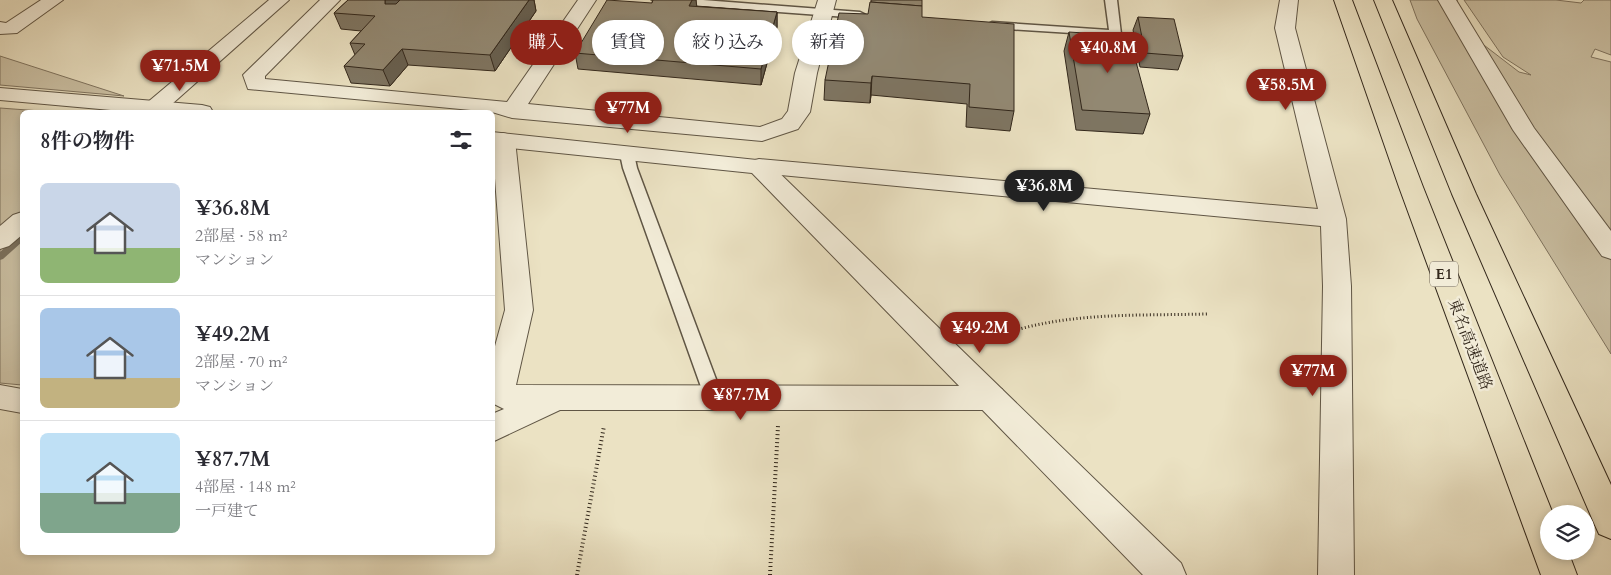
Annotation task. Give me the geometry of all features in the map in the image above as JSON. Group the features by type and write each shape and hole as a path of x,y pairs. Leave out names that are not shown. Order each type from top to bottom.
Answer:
{"highway":[{"name":"東名高速道路","path":"1343,0 1411,187 1540,524"},
{"path":"1383,0 1464,194 1611,523"},
{"path":"1553,560 1559,575"}],"street":[{"path":"0,28 10,29 54,0"},
{"path":"0,94 152,110 280,0"},
{"path":"331,0 254,75 256,84 512,111 762,134 790,124 799,112 806,73 825,6"},
{"path":"512,111 586,0"},
{"path":"1289,0 1285,28 1333,219 1337,286 1336,575"},
{"path":"1447,0 1524,130 1611,250"},
{"path":"991,398 506,397 499,391 519,310 498,140 627,154 1333,219"},
{"path":"759,166 1168,575"},
{"path":"0,240 20,223"},
{"path":"0,397 20,401"},
{"path":"495,428 556,398"}],"lane":[{"path":"658,0 825,6 872,16"},
{"path":"979,24 1115,34 1111,0"},
{"path":"627,154 630,168 714,398"}],"path":[{"path":"950,356 1013,329 1076,317 1208,314"},
{"path":"578,575 609,398"},
{"path":"770,575 780,398"}],"shaded area":[{"path":"1410,0 1457,0 1463,29 1519,72 1531,75 1503,57 1464,0 1556,0 1581,3 1584,0 1611,0 1611,55 1595,49 1591,57 1611,62 1611,354 1500,175 1417,19"},
{"path":"0,56 124,96 0,85"},
{"path":"0,108 27,110 20,110 20,385 0,383"}],"building":[{"path":"348,0 385,0 385,4 396,4 400,0 529,0 515,20 510,20 510,27 490,55 402,49 383,70 344,66 365,44 350,43 375,16 334,13"},
{"path":"607,0 652,3 653,0 692,0 689,6 777,12 775,20 674,20 674,62 664,61 664,20 595,20"},
{"path":"871,0 922,0 922,6 871,2"},
{"path":"870,2 922,6 922,17 1014,24 1014,111 969,107 970,84 872,76 871,83 825,80 828,65 864,65 864,20 838,20 839,13 868,14"},
{"path":"1138,17 1174,19 1183,56 1145,53"},
{"path":"592,25 592,54 582,54 582,41"},
{"path":"1069,32 1129,36 1150,114 1082,110"},
{"path":"714,65 762,65 761,69"}],"waterway":[{"path":"0,257 20,239"}]}
